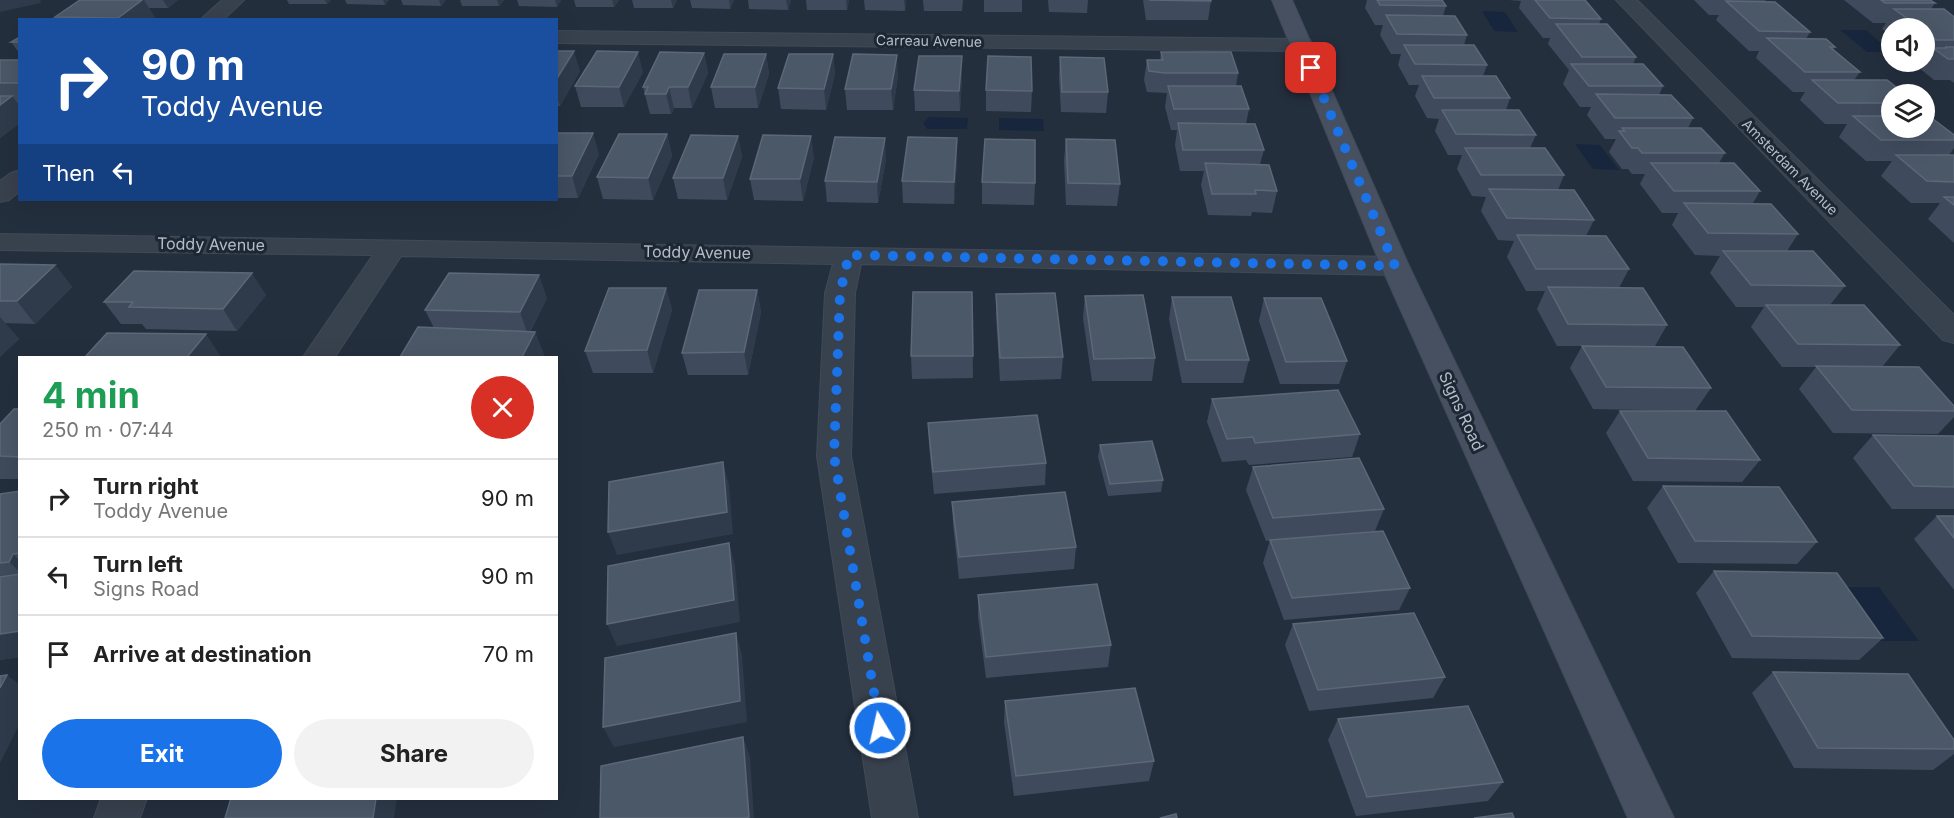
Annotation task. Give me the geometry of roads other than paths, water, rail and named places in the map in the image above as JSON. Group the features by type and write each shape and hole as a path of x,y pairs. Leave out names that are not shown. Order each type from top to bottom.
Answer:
{"street":[{"path":"212,18 234,0"},
{"name":"Signs Road","path":"1282,0 1395,266 1651,818"},
{"name":"Amsterdam Avenue","path":"1626,0 1954,333"},
{"name":"Carreau Avenue","path":"558,37 1302,45"},
{"path":"0,194 18,180"},
{"name":"Toddy Avenue","path":"0,242 1395,266"},
{"path":"320,356 393,247"},
{"path":"849,255 840,293 834,456 895,818"},
{"path":"117,818 123,800"}],"water":[{"path":"1482,11 1505,12 1518,32 1494,31"},
{"path":"1840,30 1866,30 1881,43 1881,52 1867,52"},
{"path":"929,117 968,118 967,129 927,129 923,123"},
{"path":"999,118 1043,119 1044,131 999,130"},
{"path":"1575,144 1600,145 1619,170 1593,169"},
{"path":"1837,587 1879,587 1919,641 1875,641"}]}
